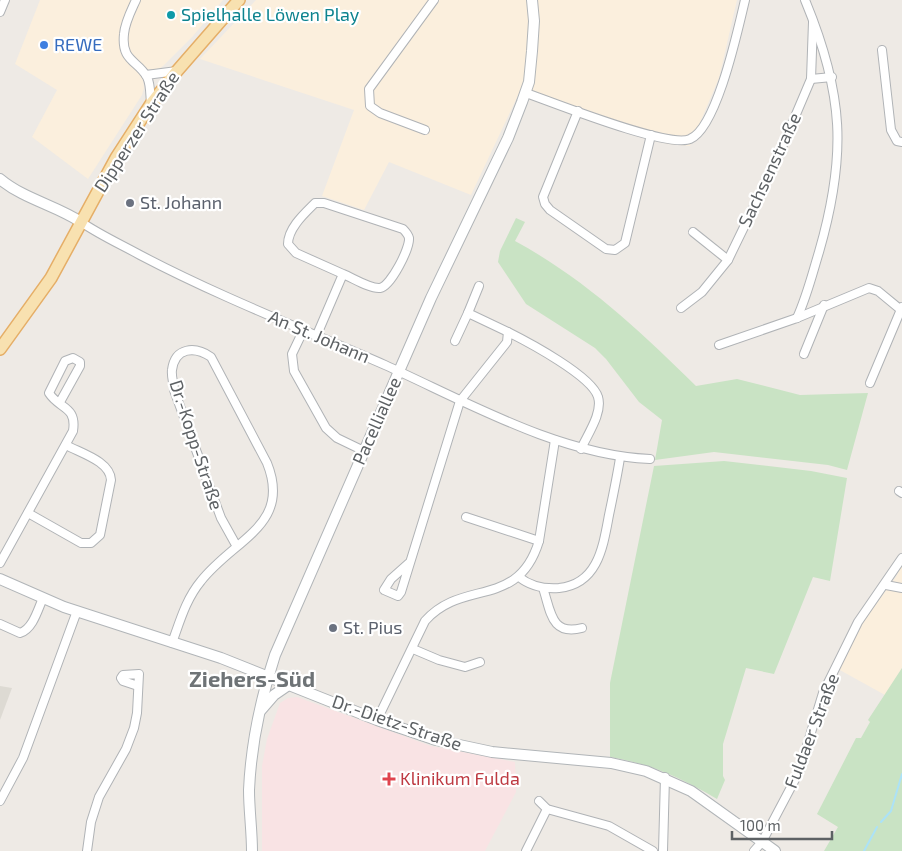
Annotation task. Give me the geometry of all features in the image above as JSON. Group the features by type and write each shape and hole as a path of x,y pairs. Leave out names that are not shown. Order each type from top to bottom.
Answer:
{"main road":[{"name":"Dipperzer Straße","path":"0,348 51,278 116,158 151,104 176,70 239,0"},
{"name":"Pacelliallee","path":"252,851 250,775 261,710 277,650 398,372 448,262 508,138 526,93 533,39 532,0"},
{"path":"0,179 14,190 62,210 81,222"},
{"name":"Dr.-Dietz-Straße","path":"0,579 77,611 269,676 378,720 459,746 518,755 611,763 646,770 691,791 775,851"},
{"path":"261,710 274,695 290,684"}],"street":[{"path":"0,12 5,0"},
{"path":"136,0 125,30 124,47 132,62 146,75 150,85 151,104"},
{"path":"425,130 380,113 370,106 368,98 369,89 434,0"},
{"path":"526,93 650,135 676,141 690,140 705,128 722,85 745,0"},
{"path":"797,318 807,297 831,210 838,170 839,132 832,77 822,42 805,0"},
{"name":"Sachsenstraße","path":"681,308 702,292 728,260 777,159 811,79 813,20"},
{"path":"882,50 890,130 897,141 902,142"},
{"path":"146,75 176,70"},
{"path":"811,79 832,77"},
{"path":"578,112 542,197 550,210 606,249 615,250 625,243 650,135"},
{"path":"315,203 324,203 403,229 408,233 410,241 392,281 385,286 376,288 343,274 296,253 288,244 291,231 315,203"},
{"name":"An St. Johann","path":"81,222 104,236 194,282 555,440 620,458 650,459"},
{"path":"693,232 728,260"},
{"path":"316,337 343,274"},
{"path":"455,341 479,286"},
{"path":"719,345 797,318 824,305 870,288 878,291 901,314 870,383"},
{"path":"807,297 816,309"},
{"path":"804,354 824,305"},
{"path":"468,313 508,332 558,360 581,378 598,396 599,404 595,418 581,448"},
{"path":"303,331 292,354 294,371 326,428 337,438 364,450"},
{"path":"409,563 460,400 507,342 508,332"},
{"name":"Dr.-Kopp-Straße","path":"172,643 191,595 210,570 262,523 270,512 275,491 274,479 267,463 211,358 200,350 190,349 176,359 172,370 174,390 220,518 236,546"},
{"path":"0,563 72,431 73,422 69,411 51,396 49,389 66,359 73,358 81,364 60,402"},
{"path":"378,720 425,621 435,609 447,602 499,588 519,577 534,555 539,541 555,440"},
{"path":"28,513 81,543 91,542 100,535 112,480 110,472 103,465 66,445"},
{"path":"519,577 524,581 543,588 562,588 585,578 596,564 602,550 620,458"},
{"path":"466,517 539,541"},
{"name":"Fuldaer Straße","path":"754,851 762,842 799,772 823,693 858,622 886,585 902,558"},
{"path":"886,585 902,588"},
{"path":"543,588 553,620 558,626 564,630 572,631 582,628"},
{"path":"0,624 20,633 24,632 31,624 43,598"},
{"path":"0,801 23,758 77,611"},
{"path":"413,649 439,660 465,667 480,662"},
{"path":"87,851 91,822 99,797 126,749 134,728 137,713 138,686"},
{"path":"663,851 665,778"},
{"path":"539,801 547,809 609,826 653,851"},
{"path":"526,851 547,809"}],"shaded area":[{"path":"40,0 223,0 193,36 163,66 157,70 148,69 143,77 144,88 142,95 88,179 32,137 57,90 15,64"},
{"path":"256,0 737,0 719,78 690,146 667,144 520,91 471,195 389,162 364,210 322,196 354,110 200,59"},
{"path":"902,564 902,668 885,695 838,669 858,628 896,577"},
{"path":"0,686 12,688 0,720"},
{"name":"Klinikum Fulda","path":"297,697 431,746 515,762 516,792 485,851 262,851 262,766 267,739 280,703 288,698"}],"green space":[{"path":"516,218 525,222 515,241 565,272 611,307 696,386 737,379 800,395 868,393 847,470 828,465 714,452 655,460 662,420 639,402 606,359 595,348 526,304 498,262 500,251"},
{"path":"724,461 811,471 847,478 830,581 813,577 774,674 746,668 723,744 723,776 725,780 717,799 666,773 640,764 610,757 610,683 654,466"},
{"path":"902,668 902,851 824,851 838,827 817,814 856,738 861,738 870,722 868,720"}],"waterway":[{"path":"881,822 891,811 902,774"},
{"path":"864,851 877,827"}],"place":[{"name":"Spielhalle Löwen Play","path":"171,15"},
{"name":"REWE","path":"44,45"},
{"name":"St. Johann","path":"130,203"},
{"name":"St. Pius","path":"333,628"},
{"name":"Klinikum Fulda","path":"389,779"}],"district":[{"name":"Ziehers-Süd","path":"252,679"}]}
